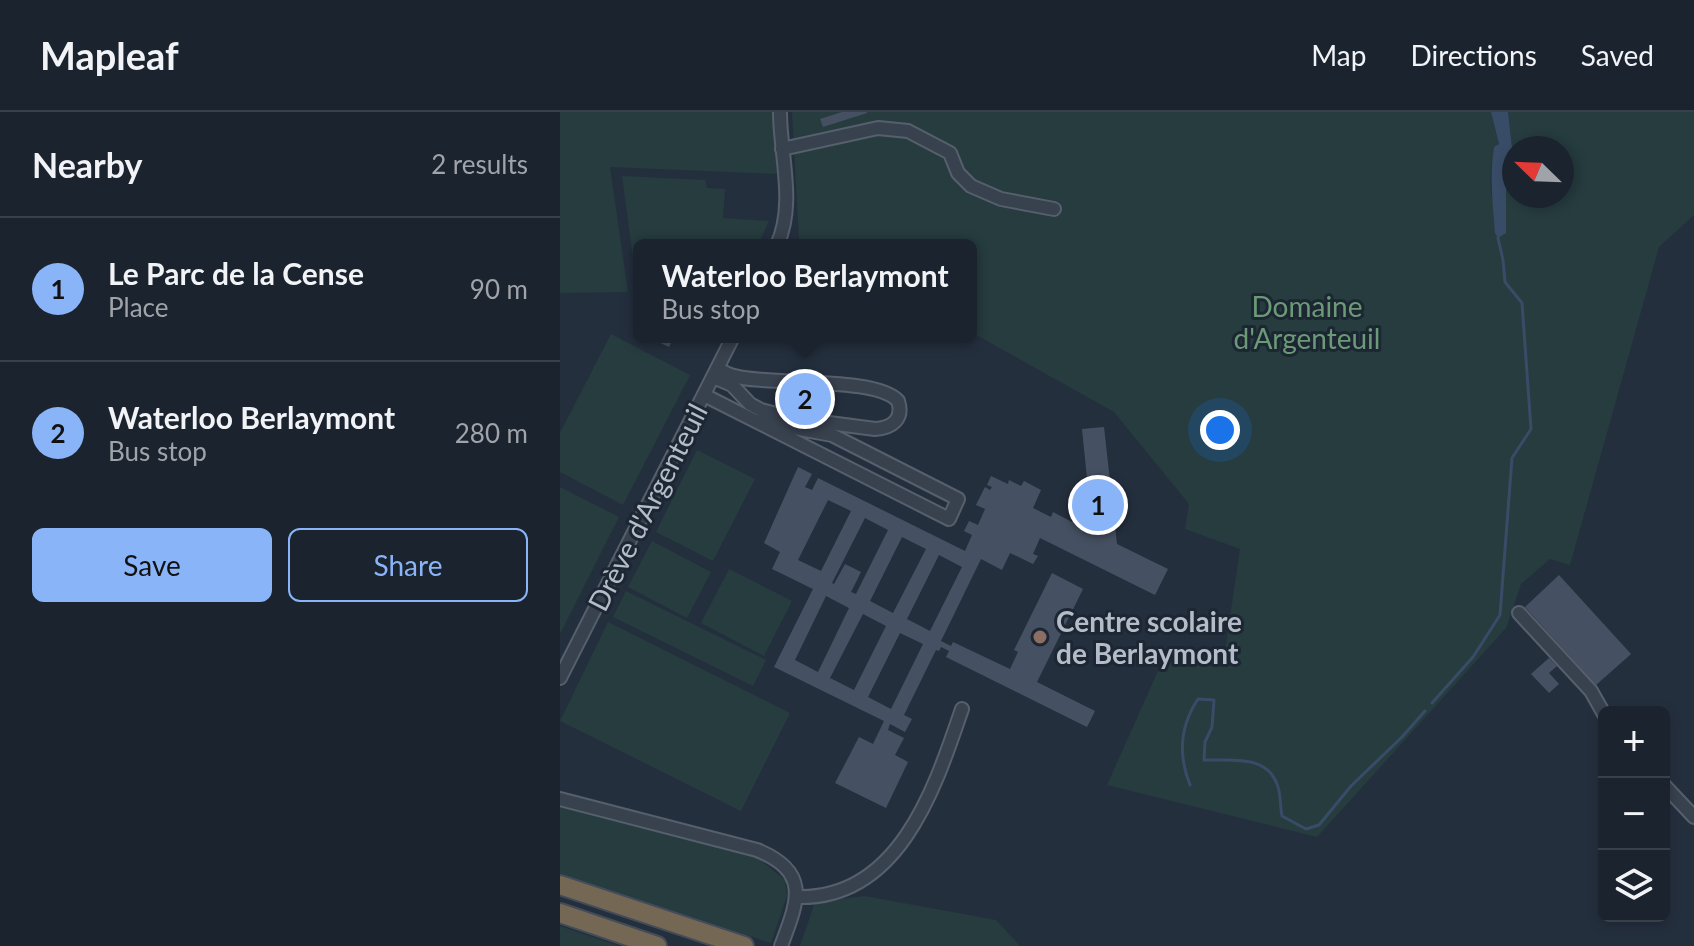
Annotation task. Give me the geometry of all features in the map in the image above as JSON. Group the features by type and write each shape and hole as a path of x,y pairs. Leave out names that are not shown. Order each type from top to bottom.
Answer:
{"highway":[{"path":"560,885 744,946"},
{"path":"560,913 657,946"}],"street":[{"path":"779,239 786,211 780,112"},
{"path":"782,149 878,128 908,131 950,153 958,173 971,186 1001,199 1054,209"},
{"name":"Drève d'Argenteuil","path":"560,678 730,343"},
{"path":"715,373 885,392 898,401 899,416 886,429 783,416 750,404 715,373"},
{"path":"704,395 949,519 958,499 839,439 823,433 756,421"},
{"path":"829,458 837,457 840,452 839,439"},
{"path":"1519,613 1591,691 1599,706"},
{"path":"797,897 836,893 857,883 894,851 911,831 928,801 962,709"},
{"path":"1670,791 1694,817"},
{"path":"560,799 773,856 786,866 797,897 781,946"}],"green space":[{"path":"560,112 772,112 779,174 610,167 628,292 560,293"},
{"name":"Domaine d'Argenteuil","path":"792,112 1491,112 1499,144 1494,148 1491,192 1505,233 1505,208 1574,208 1574,136 1511,136 1508,112 1694,112 1694,215 1659,247 1570,565 1550,559 1521,584 1506,628 1317,837 1107,785 1166,653 1224,658 1240,549 1185,529 1189,504 1114,412 977,335 977,239 799,239"},
{"path":"622,176 705,180 707,188 725,189 723,218 769,221 761,239 633,239 633,258"},
{"path":"611,334 690,375 623,505 560,472 560,433"},
{"path":"697,450 755,479 713,561 656,532"},
{"path":"560,487 619,517 560,634"},
{"path":"652,541 711,572 687,618 628,587"},
{"path":"729,569 792,601 764,656 701,623"},
{"path":"626,591 766,660 753,686 613,617"},
{"path":"608,622 790,713 741,811 560,721"},
{"path":"560,802 753,854 785,880 787,896 771,943 560,874"},
{"path":"865,896 996,920 1020,946 800,946 815,902"},
{"path":"560,926 619,946 560,946"}],"water":[{"path":"1491,112 1508,112 1511,136 1502,136 1502,208 1506,208 1506,233 1498,238 1495,233 1492,179 1494,147 1499,144"}],"building":[{"path":"842,112 867,113 823,127 820,119"},
{"name":"Centre scolaire de Berlaymont","path":"1104,427 1117,544 1168,569 1155,595 1040,538 1033,554 1038,556 1033,564 1010,553 1002,570 981,559 941,641 951,646 953,642 1010,669 1018,652 1014,650 1052,573 1083,589 1037,682 1095,711 1087,727 946,657 949,651 941,647 939,651 936,650 904,715 912,719 905,732 890,724 888,730 904,738 895,755 908,762 886,808 835,783 859,737 873,744 884,721 774,667 813,589 772,569 780,552 764,543 798,467 812,474 805,487 812,490 818,478 965,551 972,535 964,531 969,521 978,525 985,509 976,505 985,487 990,490 992,487 987,485 991,476 1021,486 1024,481 1041,490 1033,508 1051,517 1053,512 1072,522 1089,498 1082,429","holes":["828,500 851,511 821,571 798,560","865,518 888,530 856,594 851,592 861,572 845,564 834,584","902,537 926,549 893,613 870,601","939,555 962,567 930,631 907,619","826,596 849,608 818,672 795,660","863,614 886,626 854,690 830,678","900,633 923,644 891,709 868,697"]},
{"path":"1559,575 1631,654 1596,685 1525,607"},
{"path":"1549,658 1557,666 1549,673 1559,684 1549,693 1531,674"}],"waterway":[{"path":"1432,703 1473,657 1500,615 1512,458 1531,429 1522,303 1505,282 1498,238"},
{"path":"1190,785 1184,763 1184,730 1198,699 1214,700 1212,727 1205,742 1204,760 1246,761 1265,768 1277,784 1282,816 1306,829 1319,825 1351,786 1425,711"}],"place":[{"name":"Waterloo Berlaymont","path":"805,399"},
{"name":"Le Parc de la Cense","path":"1098,505"},
{"name":"Centre scolaire de Berlaymont","path":"1040,637"}]}
